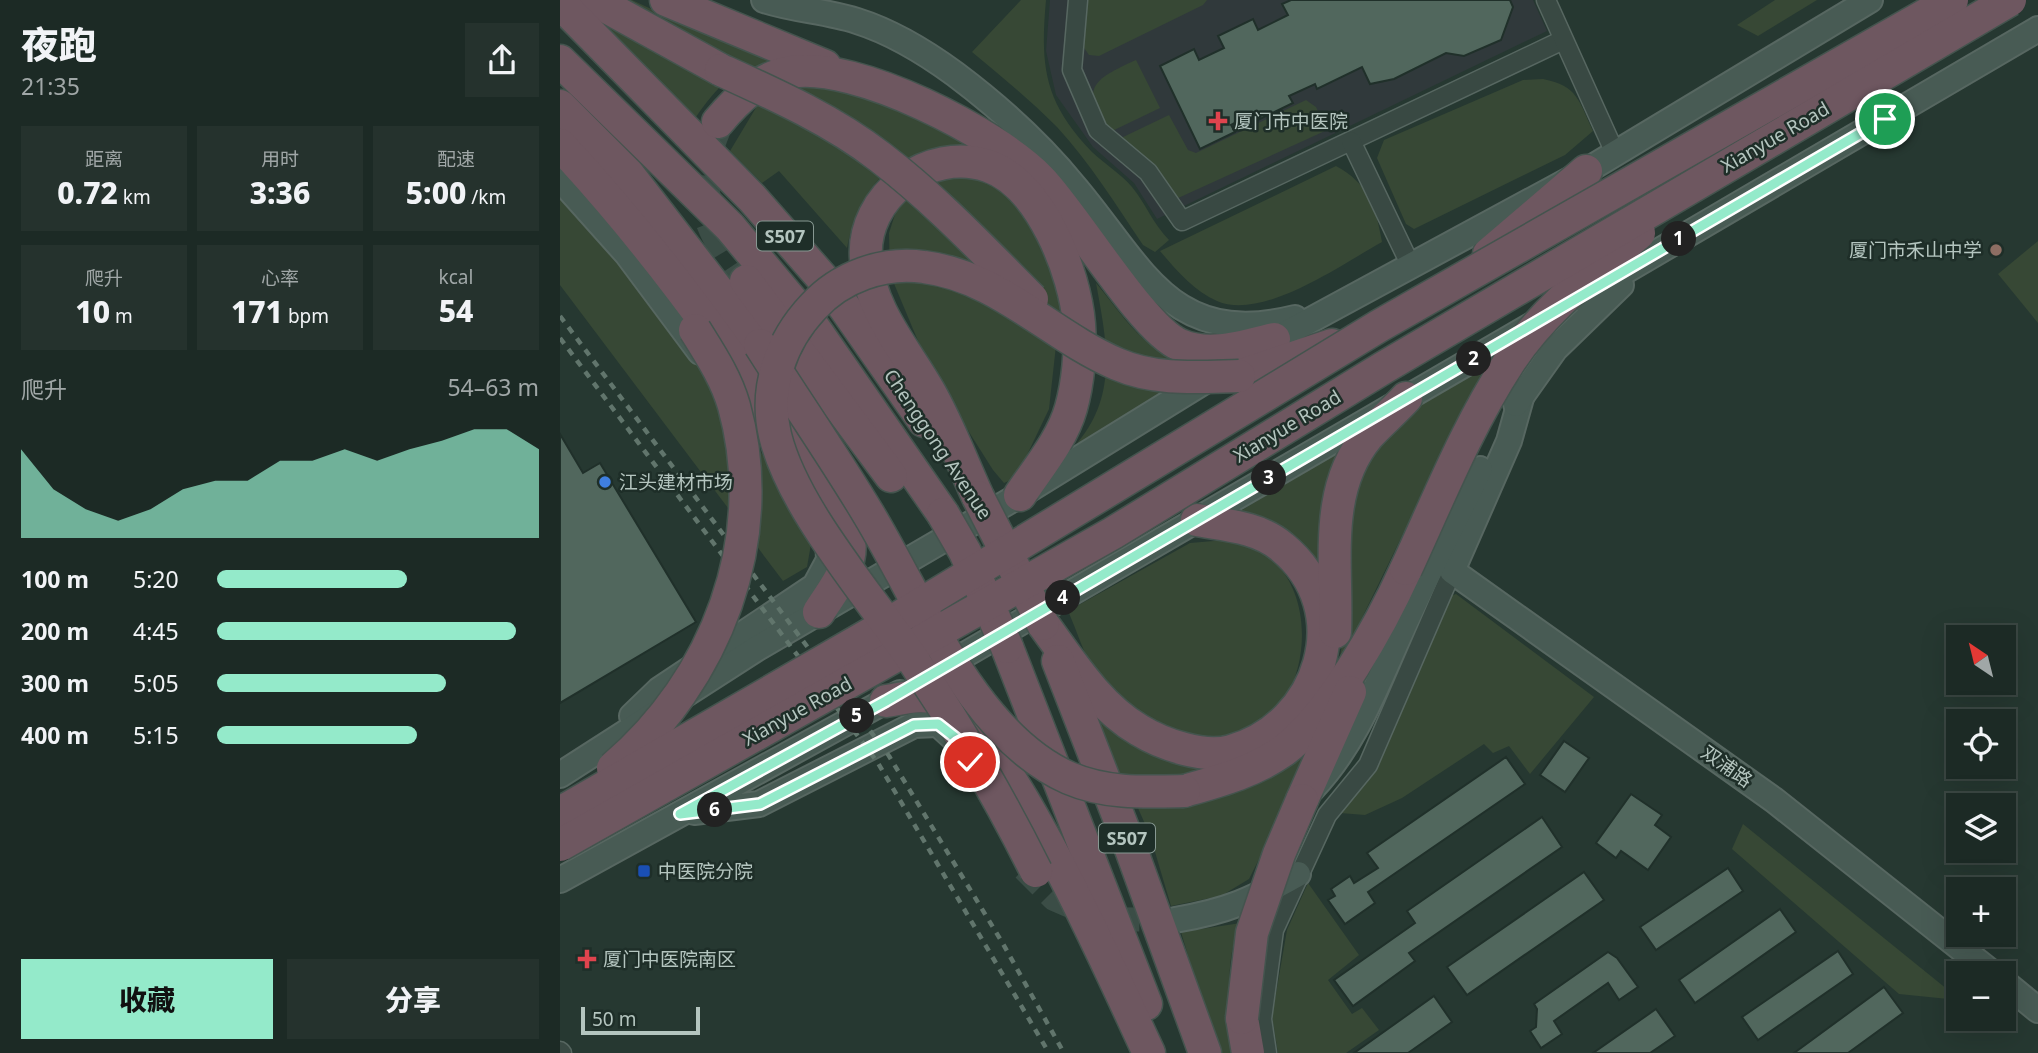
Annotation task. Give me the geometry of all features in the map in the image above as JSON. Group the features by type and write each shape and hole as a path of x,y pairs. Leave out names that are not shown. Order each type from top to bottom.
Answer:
{"highway":[{"path":"594,0 721,70 834,126 879,156 930,198 1069,338"},
{"path":"666,0 956,119 996,143 1039,178 1075,219 1154,327 1180,346 1222,351 1274,339"},
{"name":"Xianyue Road","path":"560,813 892,621 1379,326 1952,0"},
{"name":"Xianyue Road","path":"560,845 1113,533 1382,368 2010,0"},
{"name":"Chenggong Avenue","path":"560,2 752,198 831,288 978,497 1043,624 1128,841 1205,1053"},
{"name":"Chenggong Avenue","path":"560,61 730,227 812,325 934,520 965,552 1007,647 1165,1053"},
{"path":"718,122 737,99 763,81 793,72 853,77"},
{"path":"560,106 628,174 760,345 869,514 976,701 1014,742 1069,778 1126,793 1184,791 1240,775 1285,750 1329,702 1384,617"},
{"path":"560,145 646,241 743,372 838,513 850,541 845,572 819,612"},
{"path":"978,497 930,393 888,325 872,290 865,257 871,226 887,192 916,172 955,161 988,166 1011,179 1035,204 1059,248 1072,283 1079,325 1078,367 1071,410 1051,450 1020,495"},
{"path":"560,170 623,239 695,330 719,368 734,405 740,437 745,517 733,586 705,656 673,704 636,748 560,813"},
{"path":"1455,285 1586,171"},
{"path":"1248,1053 1242,1018 1252,933 1279,854 1384,617 1475,422 1509,362 1557,305 1703,178"},
{"path":"1128,1053 1030,870 996,791 916,664 803,503 788,474 775,435 771,408 774,382 782,353 797,323 819,299 850,279 877,269 910,265 948,270 985,284 1069,338 1118,365 1170,378 1239,376 1304,356 1379,326"},
{"path":"746,281 934,520"},
{"path":"1285,750 1315,708 1328,680 1335,641 1336,506 1347,471 1367,438 1406,398"},
{"path":"1043,624 1087,683 1139,730 1168,743 1200,751 1230,752 1269,734 1303,703 1322,661 1325,631 1319,601 1305,572 1281,545 1246,528 1197,520"},
{"path":"886,701 920,695 944,701 975,730 1020,793 1149,1053"}],"main road":[{"path":"764,0 857,21"},
{"path":"823,0 857,21 914,46 1016,122 1074,185 1140,270 1168,300 1203,319 1234,325 1264,326 1322,311"},
{"path":"560,775 819,612 1020,495 1274,339 1586,171 1870,0"},
{"path":"560,880 886,701 2038,30"},
{"path":"560,178 627,254 827,523 829,560 815,586 659,690 592,755"},
{"path":"1302,800 1336,764 1352,739 1432,565 1497,436 1523,391 1555,349 1655,253"},
{"path":"1452,571 1509,441 1523,391"},
{"name":"双浦路","path":"1452,571 1774,800 1977,961"},
{"path":"680,814 760,804 914,725 938,724 957,739 1000,831 1030,870"},
{"path":"1175,920 1219,913 1298,874"},
{"path":"2016,992 2038,1010"}],"street":[{"path":"1078,0 1072,70 1098,130 1148,172 1182,221 1563,40"},
{"path":"1546,0 1615,153"},
{"path":"1351,141 1410,264"},
{"path":"1268,1053 1262,1019 1274,930 1327,815 1368,765 1452,571"}],"shaded area":[{"name":"厦门市中医院","path":"1050,0 1533,0 1547,31 1157,219 1134,183 1093,147 1056,95 1046,51"}],"green space":[{"path":"577,0 632,0 694,29 781,59 731,78 714,93 696,117"},
{"path":"1021,0 1046,0 1045,64 1055,99 1076,134 1132,187 1169,240 1155,252 1143,245 1092,170 1057,127 972,52"},
{"path":"1083,0 1207,0 1203,5 1099,56 1089,55 1080,42"},
{"path":"1775,0 1817,0 1758,36 1737,25"},
{"path":"1136,60 1160,108 1110,132 1095,105 1095,87 1109,74"},
{"path":"1543,79 1564,86 1576,96 1593,131 1565,155 1414,229 1406,224 1377,158 1384,140 1523,80"},
{"path":"840,84 951,130 986,151 933,153 912,158 893,168 865,198 847,248 779,171 762,183 730,151 757,106 784,88"},
{"path":"1306,100 1316,107 1327,130 1176,199 1119,139 1169,115 1188,150 1196,153"},
{"path":"1336,166 1356,180 1369,197 1382,242 1302,287 1257,303 1236,305 1217,301 1193,286 1160,251"},
{"path":"963,172 1000,185 1026,213 1050,263 1060,309 1049,409 1016,478 1004,483 931,372 890,274 889,233 898,205 932,177"},
{"path":"560,193 614,251 713,379 804,518 811,544 807,567 783,581 560,285"},
{"path":"2038,241 2038,323 1998,274"},
{"path":"1096,283 1129,324 1151,345 1198,369 1074,447 1098,409 1104,389 1106,348"},
{"path":"1486,364 1338,667 1345,629 1336,594 1314,558 1283,533 1237,513"},
{"path":"1237,539 1260,549 1277,564 1290,583 1302,628 1296,676 1279,709 1257,727 1231,739 1217,742 1190,741 1154,725 1104,684 1088,659 1068,611 1190,543"},
{"path":"1456,594 1594,697 1530,774 1509,746 1493,753 1484,744 1402,798 1365,815 1340,813 1426,605"},
{"path":"1086,702 1125,740 1152,750 1233,760 1194,779 1121,777"},
{"path":"1325,728 1249,879 1221,896 1171,906 1150,835 1137,806"},
{"path":"1743,824 1946,988 1946,999 1899,994 1732,849"},
{"path":"1308,883 1359,955 1328,980 1352,1014 1362,1008 1379,1030 1346,1053 1278,1053 1272,1016 1287,930"},
{"path":"1241,923 1235,938 1230,970 1234,1053 1217,1053 1181,932"}],"building":[{"path":"1291,0 1510,0 1513,7 1501,40 1464,56 1446,53 1394,79 1370,84 1362,67 1317,89 1315,84 1289,96 1293,103 1258,120 1254,113 1231,125 1235,132 1200,149 1160,66 1194,49 1199,60 1224,48 1218,36 1253,19 1258,30 1288,15 1282,4"},
{"name":"江头建材市场","path":"560,434 583,473 600,463 696,622 560,703"},
{"path":"1564,741 1589,758 1565,792 1540,775"},
{"path":"1506,757 1525,784 1368,892 1375,903 1345,924 1328,900 1335,896 1331,889 1350,876 1354,883 1378,868 1367,853"},
{"path":"1631,794 1662,815 1655,825 1671,837 1648,870 1621,851 1616,858 1596,843"},
{"path":"1542,817 1562,847 1409,953 1415,961 1353,1006 1334,980 1415,923 1407,911"},
{"path":"1728,868 1743,891 1656,950 1640,927"},
{"path":"1584,872 1604,900 1467,995 1447,967"},
{"path":"1780,909 1796,932 1695,1003 1679,980"},
{"path":"1838,951 1853,974 1758,1040 1742,1017"},
{"path":"1608,952 1617,958 1638,987 1619,1000 1608,983 1554,1021 1562,1034 1541,1048 1530,1031 1536,1027 1537,1009 1534,1004"},
{"path":"1884,987 1903,1013 1848,1053 1794,1053"},
{"path":"1434,996 1452,1022 1408,1053 1354,1053"},
{"path":"1656,1009 1675,1036 1650,1053 1593,1053"}],"tunnel":[{"path":"715,129 707,151 704,171 707,208 722,244 746,281"},
{"path":"1024,869 1054,899 1100,919 1171,920"}],"railway":[{"path":"560,316 889,756 1002,942 1064,1053"},
{"path":"560,338 878,763 1049,1053"}],"place":[{"name":"厦门市中医院","path":"1218,121"},
{"name":"厦门市禾山中学","path":"1996,250"},
{"name":"江头建材市场","path":"605,482"},
{"name":"中医院分院","path":"644,871"},
{"name":"厦门中医院南区","path":"587,959"}],"route":[{"path":"970,762 957,739 938,724 914,725 760,804 680,814 886,701 1885,119"}]}
